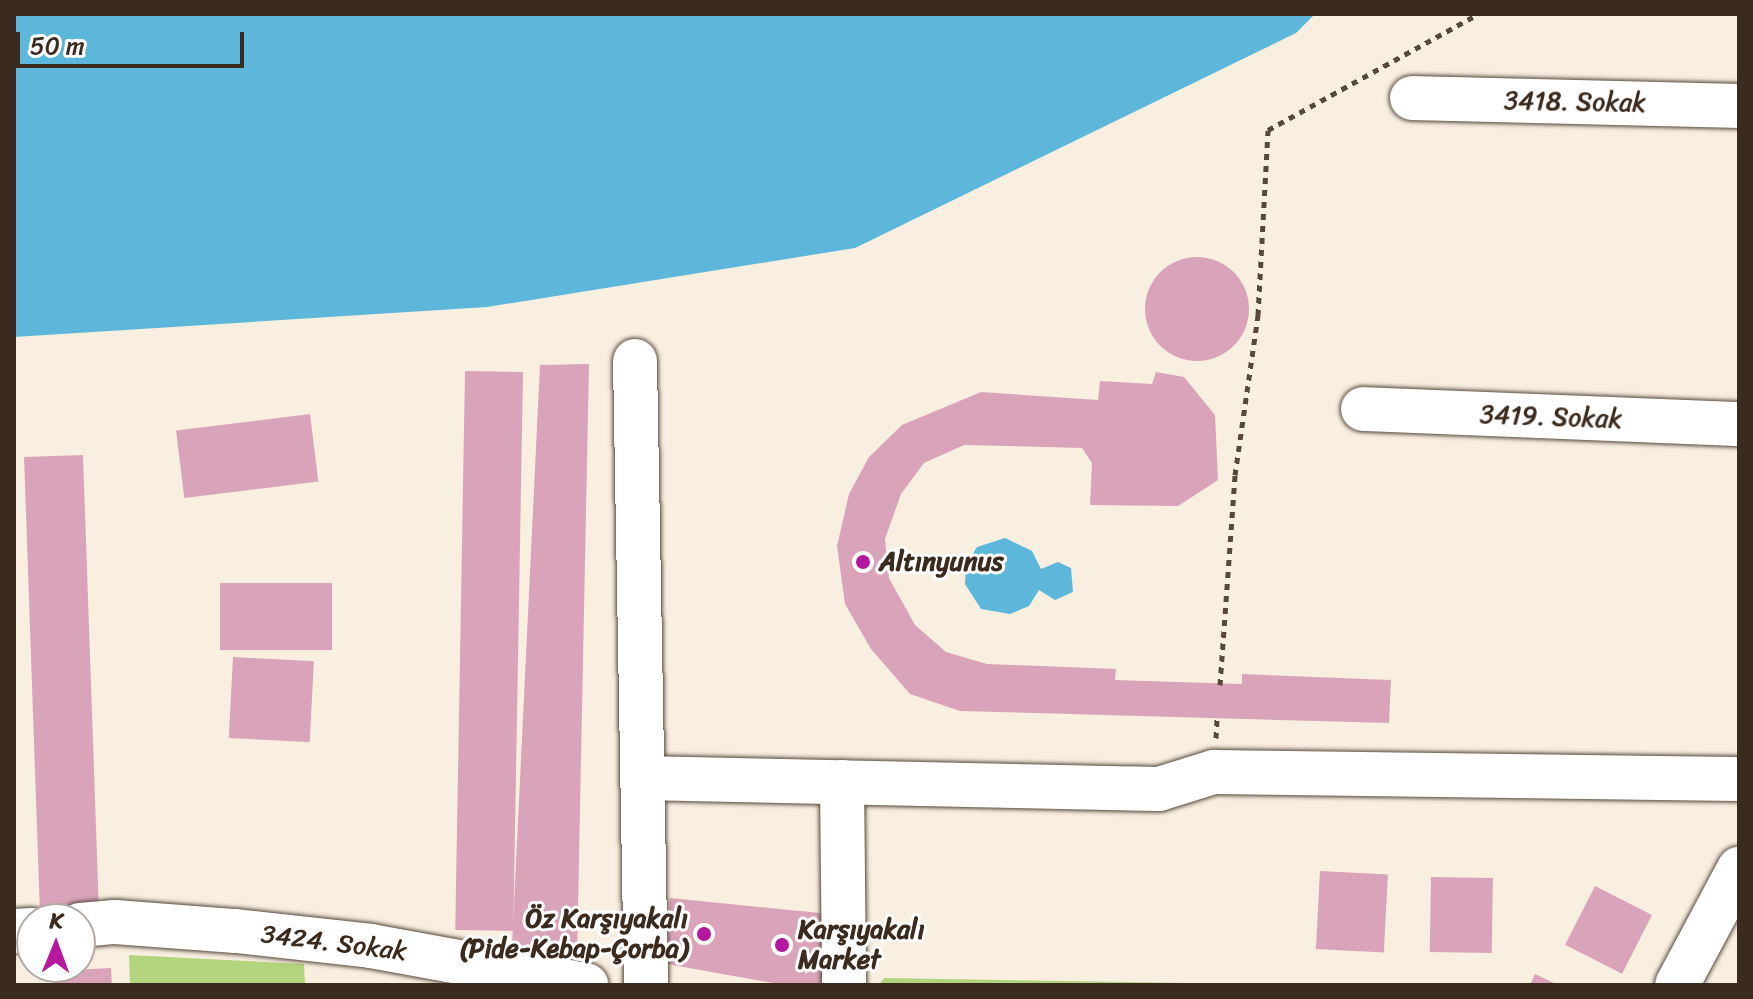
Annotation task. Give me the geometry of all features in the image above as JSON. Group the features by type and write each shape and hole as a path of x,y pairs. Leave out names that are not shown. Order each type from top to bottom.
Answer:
{"street":[{"name":"3418. Sokak","path":"1412,98 1739,106"},
{"path":"635,361 646,985"},
{"name":"3419. Sokak","path":"1363,409 1739,424"},
{"path":"642,778 1159,789 1214,772 1739,779"},
{"path":"842,782 844,985"},
{"path":"1677,985 1739,869"},
{"name":"3424. Sokak","path":"96,924 115,922 236,931 506,976 586,985"}],"path":[{"path":"1220,685 1235,475 1258,315 1268,130 1478,14"}],"green space":[{"path":"129,955 304,964 305,985 130,985"},
{"path":"884,978 1253,984 1253,985 879,985"}],"water":[{"path":"14,14 1315,14 1296,33 855,248 487,307 14,337"},
{"path":"1005,538 1032,551 1041,569 1058,562 1071,568 1073,592 1055,600 1039,590 1029,606 1010,614 981,609 965,584 966,565 977,547"}],"building":[{"path":"1197,257 1217,261 1234,272 1245,289 1249,309 1245,329 1234,346 1217,357 1197,361 1177,357 1160,346 1149,329 1145,309 1149,289 1160,272 1177,261"},
{"path":"589,364 577,957 512,946 540,365"},
{"path":"465,371 523,372 513,931 455,930"},
{"name":"Altınyunus","path":"1156,372 1184,377 1215,415 1218,480 1178,506 1090,505 1092,463 1082,448 964,445 924,463 901,494 885,539 889,578 915,625 946,652 987,664 1116,669 1115,680 1242,684 1242,674 1391,680 1389,723 960,711 910,694 871,649 845,604 837,546 849,494 869,457 902,425 981,392 1098,400 1100,381 1152,384"},
{"path":"310,414 318,481 184,498 176,430"},
{"path":"83,455 99,911 96,911 96,903 40,903 24,457"},
{"path":"220,583 332,583 332,650 220,650"},
{"path":"233,657 314,661 310,742 229,738"},
{"path":"1320,871 1388,875 1384,952 1316,949"},
{"path":"1431,877 1493,878 1492,953 1430,952"},
{"path":"1595,886 1652,915 1622,974 1565,945"},
{"path":"670,898 830,914 821,985 784,985 667,964"},
{"path":"111,968 112,985 54,985 96,983 96,969"},
{"path":"1535,974 1558,985 1530,985"}],"place":[{"name":"Altınyunus","path":"863,562"},
{"name":"Öz Karşıyakalı (Pide-Kebap-Çorba)","path":"704,934"},
{"name":"Karşıyakalı Market","path":"782,945"}]}
